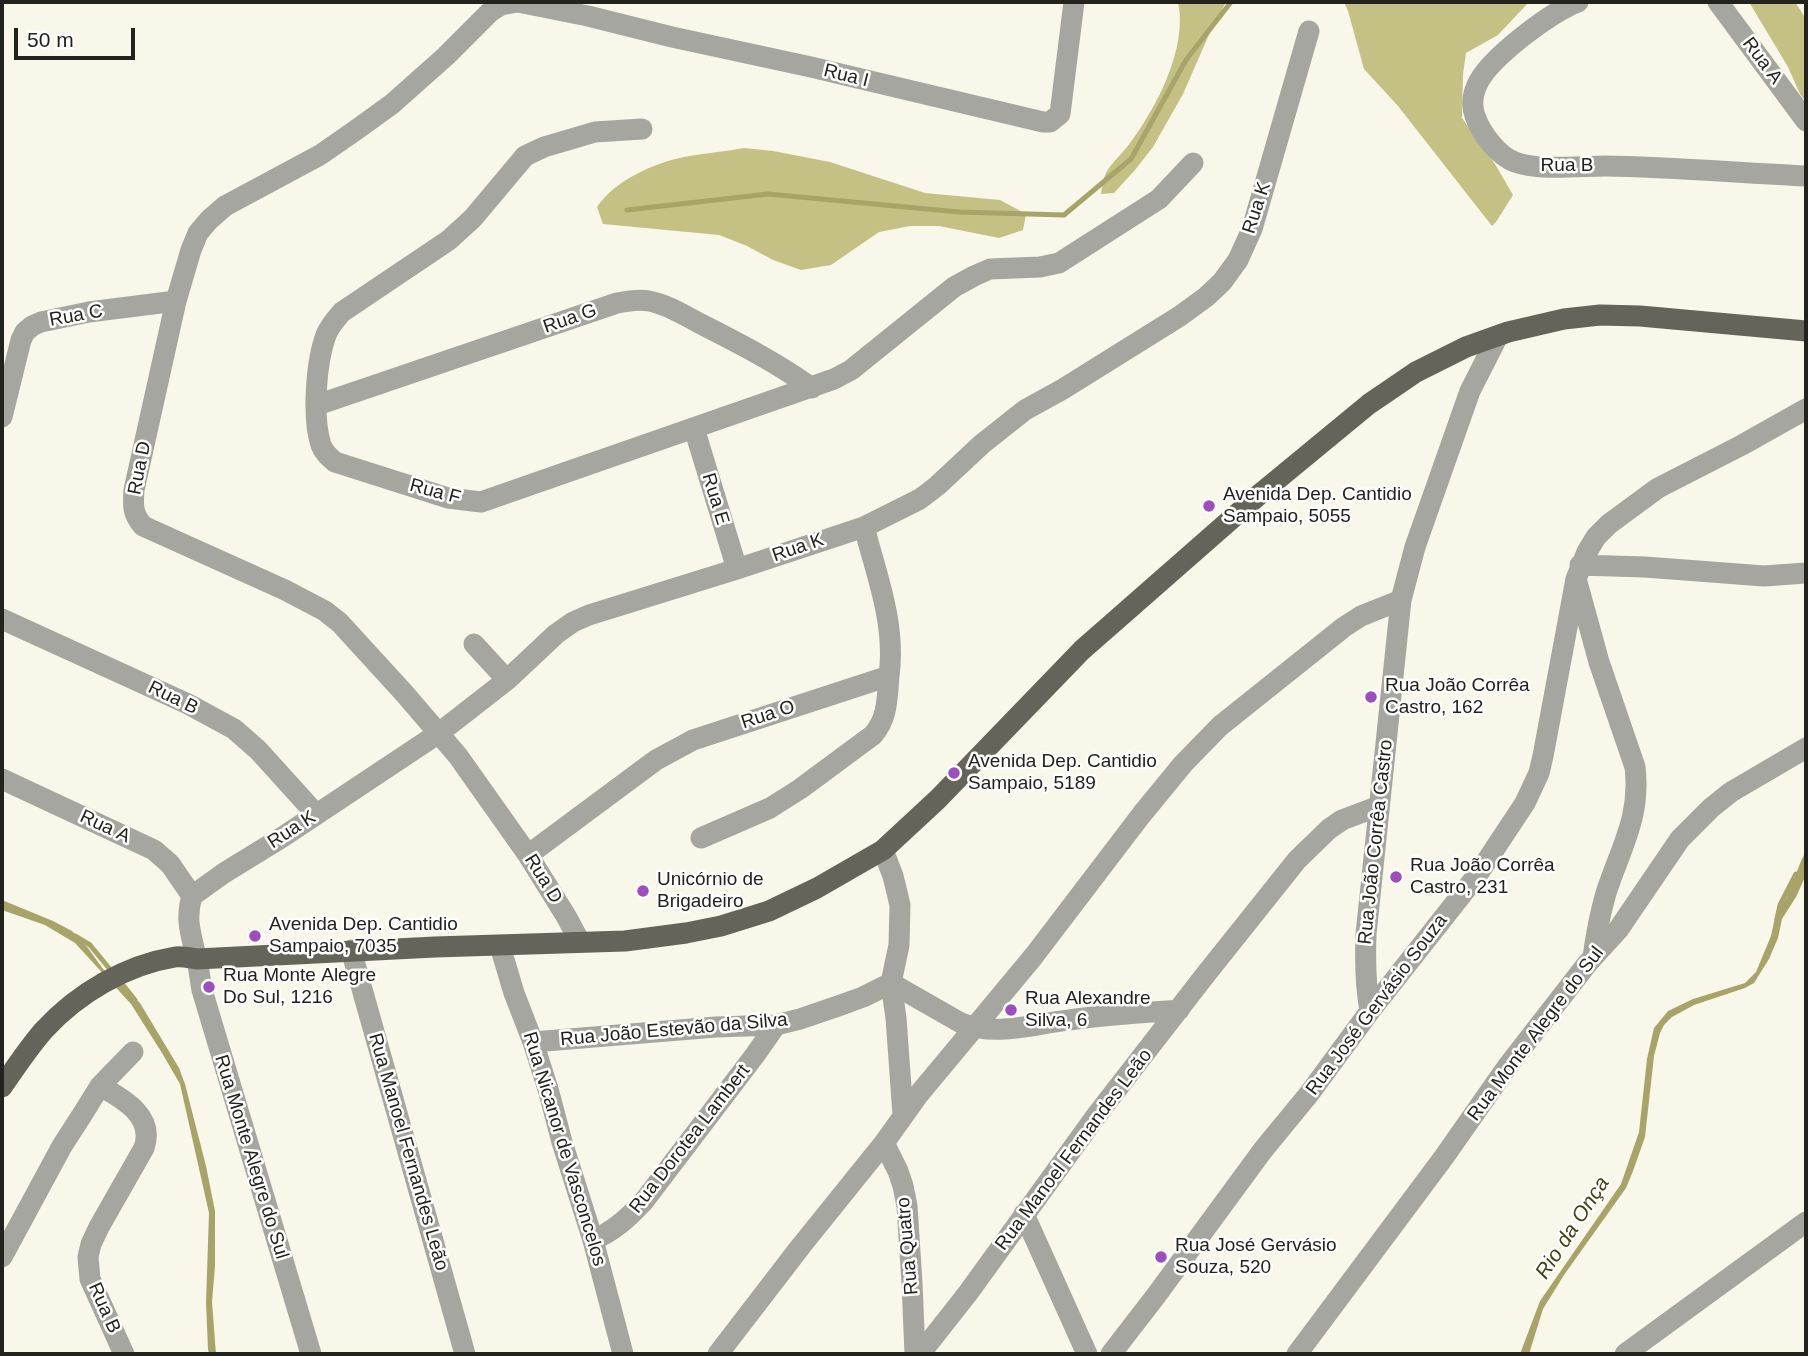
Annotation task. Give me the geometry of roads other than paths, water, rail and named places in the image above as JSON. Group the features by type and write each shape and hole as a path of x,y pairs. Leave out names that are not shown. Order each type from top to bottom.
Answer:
{"main road":[{"path":"2,1087 44,1030 104,981 135,968 178,956 197,959 351,950 625,942 721,926 769,911 817,888 883,850 939,799 1082,650 1369,404 1416,372 1466,347 1508,332 1564,319 1600,315 1640,316 1806,331"}],"street":[{"name":"Rua I","path":"517,2 588,16 1043,122 1056,119 1060,114 1074,2"},
{"name":"Rua D","path":"517,2 501,5 490,12 392,104 320,155 225,206 198,233 176,301 134,490 135,517 152,531 285,590 326,611 340,623 458,756 528,855 580,942"},
{"name":"Rua B","path":"1578,2 1534,27 1485,71 1478,82 1473,104 1475,116 1497,151 1507,159 1528,166 1606,166 1806,176"},
{"name":"Rua A","path":"1718,2 1806,121"},
{"name":"Rua K","path":"192,896 439,733 507,680 556,634 573,622 864,527 920,499 982,443 1017,416 1180,316 1206,297 1222,282 1238,260 1252,229 1309,31"},
{"name":"Rua F","path":"642,129 595,132 544,147 525,156 473,218 449,240 342,312 326,335 317,369 321,445 326,454 335,462 448,498 481,502 834,380 954,287 990,270 1050,266 1068,257 1159,199 1193,163"},
{"name":"Rua G","path":"317,405 617,303 634,300 649,301 677,312 779,364 812,388"},
{"name":"Rua C","path":"2,417 21,340 32,326 89,312 176,301"},
{"name":"Rua João Corrêa Castro","path":"1370,1011 1364,966 1401,600 1415,547 1470,391 1498,336"},
{"name":"Rua João Corrêa Castro","path":"1466,347 1471,376 1470,391"},
{"name":"Rua José Gervásio Souza","path":"1111,1354 1263,1150 1478,874 1525,803 1543,756 1578,572 1596,537 1609,524 1658,488 1806,409"},
{"name":"Rua E","path":"694,428 737,569"},
{"path":"701,838 770,808 873,735 881,726 891,660 890,624 864,527"},
{"path":"1593,957 1600,915 1633,818 1637,782 1635,766 1599,662 1578,572 1646,567 1763,576 1806,573"},
{"path":"718,1354 884,1143 902,1115 1197,749 1220,726 1344,627 1361,616 1401,600"},
{"name":"Rua B","path":"2,619 188,704 234,729 258,750 317,814"},
{"path":"474,644 507,680"},
{"name":"Rua O","path":"528,855 656,760 693,740 889,676"},
{"name":"Rua Monte Alegre do Sul","path":"1297,1354 1444,1157 1507,1067 1593,957 1618,930 1667,855 1698,820 1731,792 1806,748"},
{"name":"Rua A","path":"2,779 155,850 170,864 192,896"},
{"name":"Rua Manoel Fernandes Leão","path":"917,1354 968,1293 1096,1116 1297,860 1342,820 1379,806"},
{"path":"883,850 900,905 900,945 891,983 902,1115"},
{"path":"192,896 188,916 189,932 197,959"},
{"name":"Rua Nicanor de Vasconcelos","path":"500,946 548,1089 593,1240 623,1354"},
{"name":"Rua Manoel Fernandes Leão","path":"351,950 465,1354"},
{"name":"Rua Monte Alegre do Sul","path":"197,959 202,990 311,1354"},
{"path":"891,983 961,1023 990,1031 1069,1020 1179,1010"},
{"name":"Rua João Estevão da Silva","path":"533,1042 716,1027 776,1025 863,997 891,983"},
{"name":"Rua Dorotea Lambert","path":"593,1240 624,1222 645,1201 776,1025"},
{"path":"2,1257 62,1146 100,1086 133,1052"},
{"name":"Rua B","path":"100,1086 140,1114 147,1131 144,1148 99,1227 88,1257 90,1279 124,1354"},
{"name":"Rua Quatro","path":"884,1143 901,1179 907,1206 917,1354"},
{"path":"1024,1214 1087,1354"},
{"path":"1625,1354 1806,1222"}],"waterway":[{"path":"627,210 768,194 959,212 1064,215 1131,159 1186,60 1231,2"},
{"name":"Rio da Onça","path":"1777,919 1780,905 1796,874"},
{"path":"75,936 90,945 113,973"},
{"path":"119,980 135,1000"}],"place":[{"name":"Avenida Dep. Cantidio Sampaio, 5055","path":"1209,506"},
{"name":"Rua João Corrêa Castro, 162","path":"1371,697"},
{"name":"Avenida Dep. Cantidio Sampaio, 5189","path":"954,773"},
{"name":"Rua João Corrêa Castro, 231","path":"1396,877"},
{"name":"Unicórnio de Brigadeiro","path":"643,891"},
{"name":"Avenida Dep. Cantidio Sampaio, 7035","path":"255,936"},
{"name":"Rua Monte Alegre Do Sul, 1216","path":"209,987"},
{"name":"Rua Alexandre Silva, 6","path":"1011,1010"},
{"name":"Rua José Gervásio Souza, 520","path":"1161,1257"}]}
